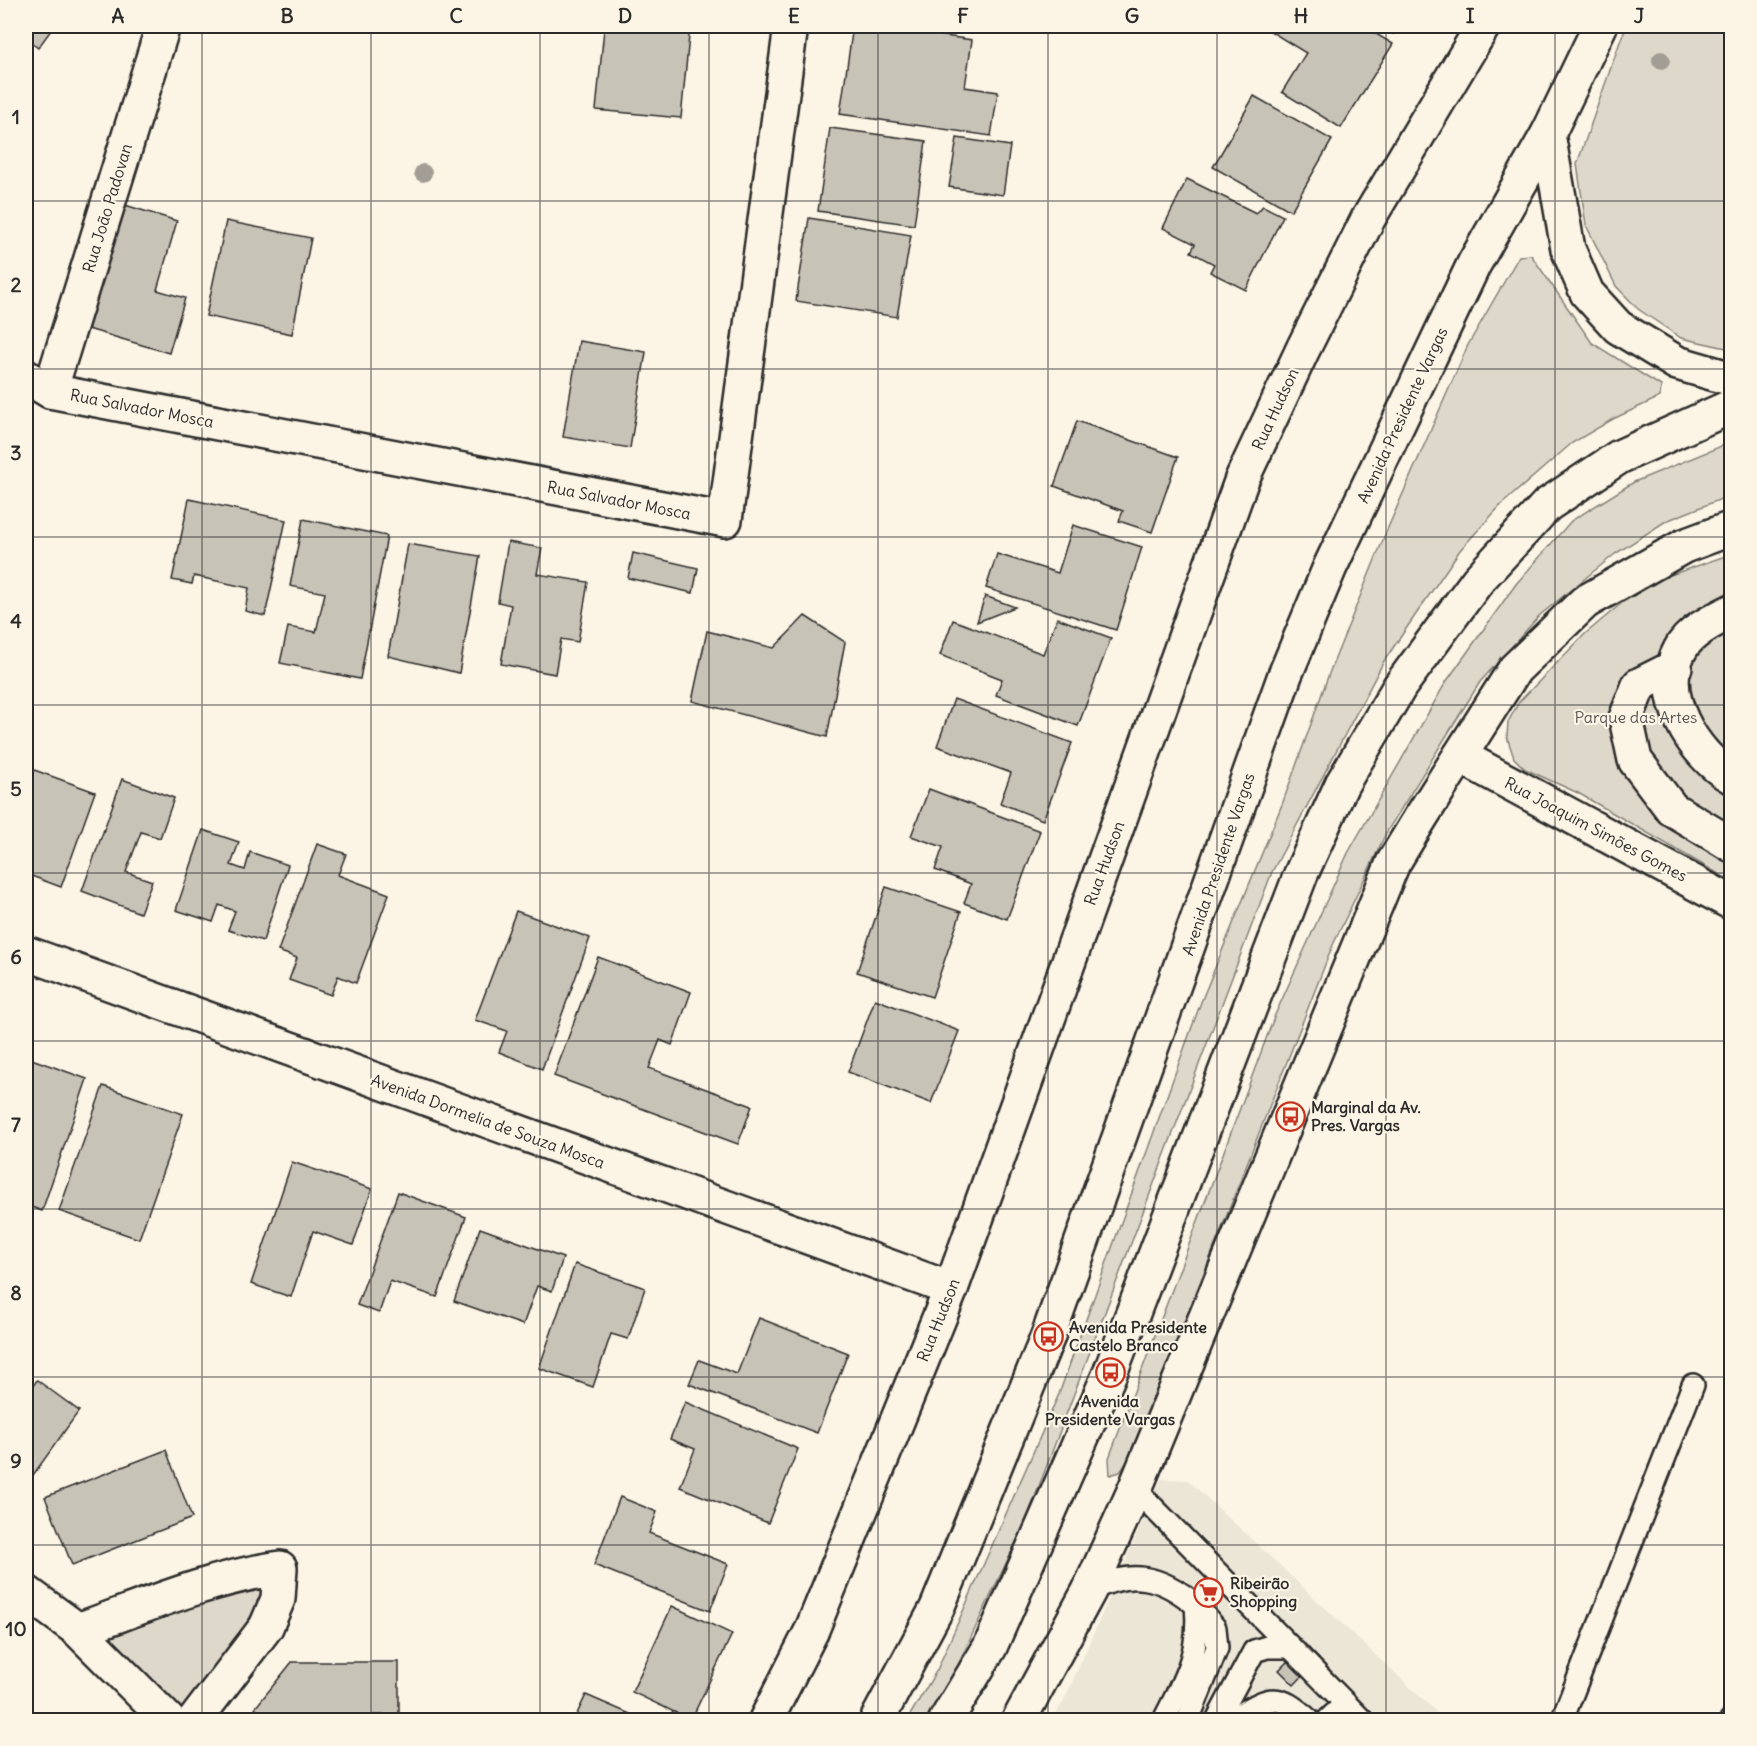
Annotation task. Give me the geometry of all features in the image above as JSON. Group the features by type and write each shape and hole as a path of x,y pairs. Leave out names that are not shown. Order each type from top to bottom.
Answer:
{"street":[{"name":"Rua João Padovan","path":"38,384 163,26"},
{"name":"Rua Salvador Mosca","path":"38,384 725,520 791,26"},
{"name":"Rua Hudson","path":"766,1720 811,1632 951,1289 1242,479 1302,349 1368,219 1483,26"},
{"name":"Avenida Presidente Vargas","path":"877,1720 937,1608 1048,1336 1285,675 1330,567 1474,264 1548,134 1600,26"},
{"path":"1548,134 1568,249 1587,293 1618,327 1677,363 1731,379"},
{"path":"946,1720 990,1647 1110,1373 1301,874 1342,784 1400,686 1478,580 1547,505 1619,457 1731,406"},
{"path":"1019,1720 1089,1591 1135,1489 1393,863 1515,669 1585,602 1684,546 1731,528"},
{"path":"1731,611 1705,625 1680,649 1671,689 1681,717 1701,750 1722,772 1731,777"},
{"path":"1675,667 1639,685 1626,718 1635,760 1672,809 1731,845"},
{"name":"Rua Joaquim Simões Gomes","path":"1460,756 1731,903"},
{"name":"Avenida Dormelia de Souza Mosca","path":"26,953 951,1289"},
{"path":"78,1630 210,1582 237,1574 280,1568 278,1599 266,1627 195,1720"},
{"path":"26,1592 78,1630 168,1720"}],"lane":[{"path":"1562,1720 1693,1384"},
{"path":"1135,1489 1362,1720"},
{"path":"1089,1591 1108,1581 1137,1577 1161,1582 1196,1605 1215,1628 1217,1648 1188,1720"},
{"path":"1164,1720 1191,1666 1197,1640 1196,1605"},
{"path":"1217,1720 1254,1651 1267,1647 1290,1647"},
{"path":"1231,1720 1272,1699 1289,1702 1309,1720"},
{"path":"1328,1720 1345,1704"}],"shaded area":[{"name":"Ribeirão Shopping","path":"1161,1479 1188,1480 1445,1720 1051,1720 1063,1703"}],"green space":[{"path":"1628,26 1731,26 1731,349 1681,338 1638,309 1616,286 1586,225 1577,164 1622,36"},
{"path":"1531,255 1592,343 1661,386 1660,397 1613,419 1572,443 1502,504 1460,550 1384,661 1272,872 1025,1523 955,1671 925,1720 907,1720 937,1670 1059,1394 1201,1002 1283,802 1330,671 1387,530 1468,345 1519,256"},
{"path":"1731,442 1731,495 1666,521 1615,554 1540,615 1480,682 1386,833 1332,947 1133,1454 1120,1472 1110,1475 1109,1458 1275,1015 1348,853 1446,682 1516,584 1571,521 1634,482"},
{"name":"Parque das Artes","path":"1731,554 1731,881 1578,793 1525,769 1514,758 1507,737 1508,722 1519,702 1585,634 1623,602 1665,577"},
{"path":"272,1579 191,1720 87,1631"}],"building":[{"path":"26,26 54,26 38,48 26,39"},
{"path":"560,26 690,26 681,118 596,110 604,29"},
{"path":"853,26 876,26 972,40 965,87 998,92 991,136 840,114"},
{"path":"1262,26 1363,26 1393,44 1341,128 1282,92 1306,53"},
{"path":"1379,26 1398,26 1393,34"},
{"path":"1254,96 1332,140 1291,211 1213,167"},
{"path":"830,128 926,141 914,225 818,211"},
{"path":"957,138 1010,146 1003,195 949,187"},
{"path":"1187,179 1256,213 1263,206 1283,216 1246,290 1210,272 1214,264 1191,252 1195,244 1163,228"},
{"path":"125,205 177,221 157,290 185,298 169,353 88,329"},
{"path":"809,218 911,235 897,317 796,301"},
{"path":"226,221 311,238 292,334 206,316"},
{"path":"579,341 646,352 630,448 563,437"},
{"path":"1077,421 1178,457 1152,532 1119,521 1123,511 1054,486"},
{"path":"189,499 286,520 265,616 245,611 249,588 194,576 192,584 172,580"},
{"path":"303,519 387,536 360,679 280,663 288,627 316,632 325,593 290,586"},
{"path":"1073,525 1142,547 1116,630 986,588 997,554 1058,573"},
{"path":"508,542 542,548 537,574 588,582 578,642 561,639 555,674 501,664 511,605 498,602"},
{"path":"408,544 480,556 459,673 388,656"},
{"path":"633,553 698,568 693,593 628,578"},
{"path":"985,596 1015,607 977,622"},
{"path":"805,616 845,642 827,737 692,701 707,631 774,648"},
{"path":"1057,618 1111,638 1078,726 996,695 1002,679 940,655 953,620 1043,654"},
{"path":"954,699 1072,743 1043,820 1000,803 1011,773 937,746"},
{"path":"26,767 95,792 61,887 26,874"},
{"path":"122,779 174,798 160,838 141,832 126,872 152,881 140,913 82,891"},
{"path":"929,789 1040,831 1007,919 964,903 971,884 935,870 943,847 911,836"},
{"path":"203,830 239,842 231,865 245,870 250,852 288,865 263,941 228,930 235,911 219,905 213,922 176,910"},
{"path":"317,844 346,854 338,875 389,894 356,983 338,976 331,995 289,980 297,958 278,951"},
{"path":"886,887 961,912 932,997 857,972"},
{"path":"516,911 590,938 542,1069 499,1052 507,1031 475,1020"},
{"path":"598,957 691,992 672,1045 660,1040 649,1068 752,1106 738,1144 554,1076"},
{"path":"875,999 959,1031 931,1103 848,1072"},
{"path":"26,1057 87,1079 42,1211 26,1205 26,1141 31,1127 26,1125"},
{"path":"103,1086 183,1114 139,1239 59,1211"},
{"path":"292,1162 372,1189 353,1245 313,1231 291,1297 251,1284"},
{"path":"398,1192 466,1217 437,1297 390,1281 379,1313 357,1305"},
{"path":"480,1228 563,1258 552,1291 537,1286 523,1325 454,1301"},
{"path":"575,1264 645,1288 628,1339 611,1334 593,1387 539,1368"},
{"path":"759,1318 848,1353 817,1433 689,1384 699,1360 737,1374"},
{"path":"37,1380 79,1411 26,1485 26,1396"},
{"path":"685,1402 798,1449 768,1523 680,1487 695,1449 670,1439"},
{"path":"166,1450 192,1518 72,1565 45,1497"},
{"path":"620,1497 657,1512 649,1533 728,1564 710,1611 594,1565"},
{"path":"672,1606 732,1634 691,1720 632,1692"},
{"path":"1305,1644 1319,1659 1294,1685 1279,1670"},
{"path":"292,1662 399,1662 399,1715 373,1715 374,1720 323,1720 323,1716 301,1716 298,1720 271,1720 255,1708"},
{"path":"586,1695 644,1720 574,1720"}],"place":[{"name":"Marginal da Av. Pres. Vargas","path":"1290,1116"},
{"name":"Avenida Presidente Castelo Branco","path":"1048,1336"},
{"name":"Avenida Presidente Vargas","path":"1110,1373"},
{"name":"Ribeirão Shopping","path":"1209,1592"}]}
